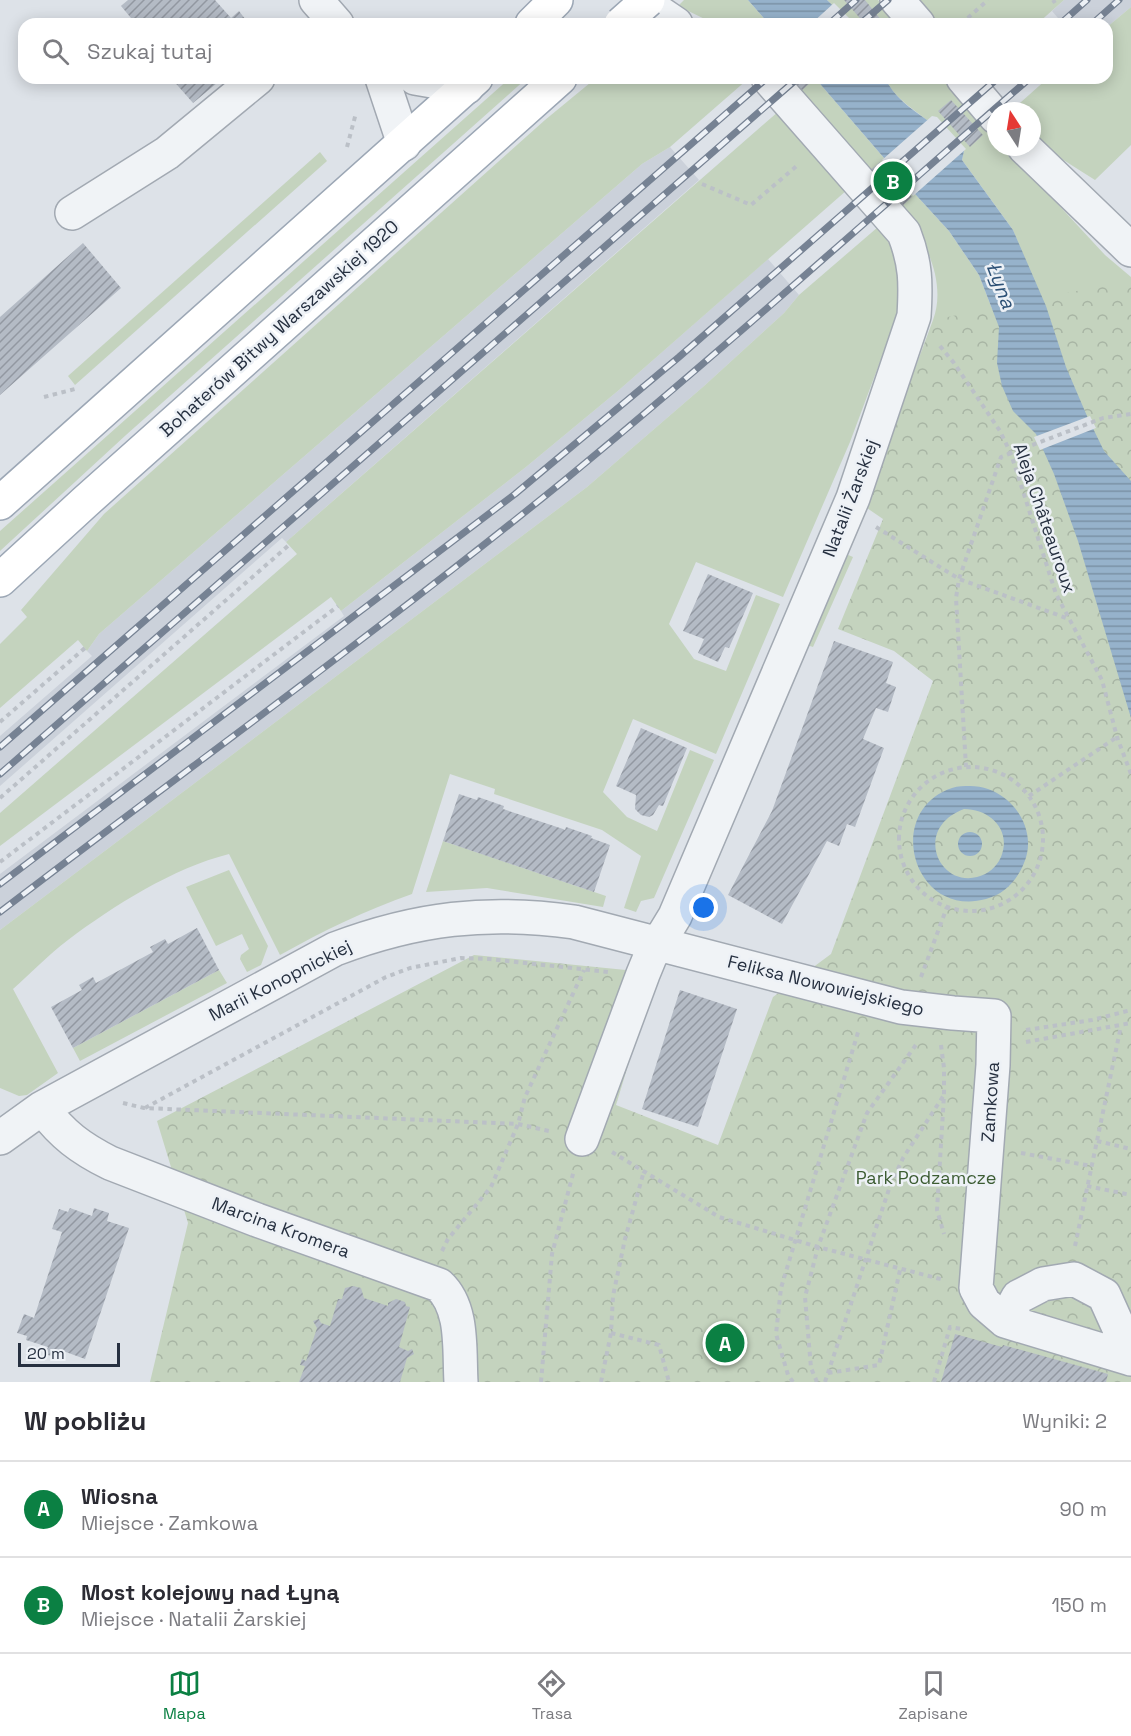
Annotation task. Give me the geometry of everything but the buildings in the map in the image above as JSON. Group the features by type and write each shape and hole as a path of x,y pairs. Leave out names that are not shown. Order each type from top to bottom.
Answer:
{"main road":[{"path":"538,18 556,0"},
{"path":"628,18 647,0"},
{"path":"0,503 469,84"},
{"name":"Bohaterów Bitwy Warszawskiej 1920","path":"0,580 93,494 553,84"}],"street":[{"path":"647,0 654,9 667,18"},
{"path":"897,0 913,18"},
{"path":"72,213 167,153 251,84"},
{"path":"384,84 404,144"},
{"name":"Natalii Żarskiej","path":"659,943 675,916 853,498 914,316 916,284 912,255 904,233 773,84"},
{"path":"968,84 987,106"},
{"path":"1033,156 1131,250"},
{"name":"Marii Konopnickiej","path":"0,1138 42,1108 335,949 391,930 422,922 458,918 530,916 583,924 659,943"},
{"path":"582,1139 643,974 659,943"},
{"name":"Feliksa Nowowiejskiego","path":"659,943 901,1006 1006,1023"},
{"name":"Zamkowa","path":"976,1288 993,1065 1006,1023"},
{"name":"Marcina Kromera","path":"42,1108 62,1132 90,1152 110,1162 257,1220 439,1285 447,1292 458,1324 460,1382"},
{"path":"1005,1321 1018,1297 1043,1284 1074,1279 1104,1295 1131,1359"},
{"path":"976,1288 984,1303 1005,1321 1131,1359"}],"path":[{"path":"968,18 988,0"},
{"path":"702,184 751,205 825,142"},
{"name":"Aleja Châteauroux","path":"941,347 1000,431 1011,454 1056,594 1102,680 1117,737 1131,774"},
{"path":"966,767 956,598 960,579 1001,457 1103,418 1131,414"},
{"path":"873,525 960,579 1070,619"},
{"path":"0,798 289,545"},
{"path":"0,862 338,606"},
{"path":"0,722 85,648"},
{"path":"1029,796 1117,737"},
{"path":"966,767 985,768 1012,780 1029,796 1041,820 1043,832 1040,859 1028,883 1008,901 970,912 947,907 929,898 909,877 901,856 899,834 907,806 915,794 938,776 966,767"},
{"path":"921,976 947,907"},
{"path":"144,1108 386,977 410,968 461,958 489,959 596,972"},
{"path":"448,1239 491,1187 518,1124 525,1097 584,970"},
{"path":"1006,1023 1061,1026 1131,1010"},
{"path":"1020,1044 1062,1034 1131,1023"},
{"path":"793,1382 788,1375 776,1334 781,1288 860,1026"},
{"path":"1074,1250 1121,1026"},
{"path":"817,1382 811,1368 805,1298 818,1247 867,1113 922,1037"},
{"path":"940,1038 944,1068 944,1095 937,1210 946,1242"},
{"path":"825,1382 890,1186 903,1158 944,1095"},
{"path":"117,1102 144,1108 518,1124 599,1144 719,1217 900,1270 976,1288"},
{"path":"541,1382 552,1254 582,1139"},
{"path":"1097,1141 1131,1149"},
{"path":"1025,1154 1091,1166"},
{"path":"601,1382 610,1333 613,1296 625,1239 644,1171"},
{"path":"1087,1186 1131,1195"},
{"path":"828,1373 879,1365 900,1270"},
{"path":"610,1333 658,1345 669,1382"}],"shaded area":[{"path":"1064,0 1131,0 1131,7 1113,22 1113,18 1058,18 1052,11"},
{"path":"670,147 699,180 286,542 282,538 0,786 0,736 92,656 87,651 99,634 642,164"},
{"path":"768,259 799,295 784,313 704,386 587,487 0,930 0,874 344,616 341,611 526,467 619,390"}],"green space":[{"path":"684,0 748,0 764,18 703,18 678,6"},
{"path":"827,0 878,0 894,18 846,18"},
{"path":"911,0 1064,0 1044,18 926,18"},
{"path":"1131,7 1131,145 1095,180 1041,144 1041,102 1021,102 1041,84 1113,84 1113,22"},
{"path":"503,84 520,84 126,435 0,551 0,531"},
{"path":"589,84 742,84 670,147 642,164 99,634 87,651 78,640 0,708 0,644 27,617 21,610 104,514 545,120"},
{"path":"789,84 820,84 949,231 979,275 999,327 964,354 933,320 937,298 935,275 928,252 917,232"},
{"path":"888,84 950,84 987,127 987,156 1013,156 1105,255 1131,277 1131,405 1087,416 1013,230 962,160 964,151 903,102"},
{"path":"779,111 847,190 619,390 526,467 341,611 331,597 0,846 0,813 297,554 286,542"},
{"path":"320,152 327,161 75,385 68,376"},
{"path":"878,227 893,249 899,264 899,311 850,442 783,597 696,562 669,624 694,659 726,671 756,595 780,604 716,754 633,719 603,792 627,817 657,831 690,750 714,760 654,898 641,901 636,912 624,908 641,856 602,830 494,794 495,789 450,774 412,894 345,922 280,955 229,854 165,878 86,927 13,989 58,1073 27,1095 19,1096 0,1088 0,930 587,487 704,386 784,313 799,295"},
{"name":"Park Podzamcze","path":"1131,280 1131,1382 150,1382 188,1223 157,1121 474,955 656,973 616,1105 718,1145 773,997 831,954 933,681 894,651 838,629 883,519 864,506 933,320"},
{"path":"846,554 853,557 813,647 807,645"},
{"path":"443,841 606,896 603,907 487,888 426,892"},
{"path":"229,870 268,946 261,965 247,972 240,959 241,955 249,949 242,934 216,946 186,887"},
{"path":"219,970 227,983 80,1061 73,1048"}],"water":[{"path":"748,0 827,0 846,18 764,18"},
{"name":"Łyna","path":"820,84 889,84 903,102 927,120 935,119 964,151 962,160 1013,230 1046,306 1066,367 1087,416 1104,451 1131,481 1131,718 1078,541 1054,474 1036,434 1013,411 1002,386 997,363 999,327 979,275 949,231"},
{"path":"968,786 984,788 1008,801 1022,818 1028,840 1024,863 1018,875 1005,890 986,899 961,901 940,893 925,879 916,860 913,839 918,818 931,800 952,788","holes":["964,809 974,810 990,817 996,823 1004,838 1004,847 999,861 991,870 977,877 963,878 951,873 942,865 935,842 939,829 948,818"]},
{"path":"970,832 978,836 982,844 978,852 970,856 962,852 958,844 962,836"}],"pier":[{"path":"834,3 849,18 818,18"},
{"path":"932,116 937,117 966,149 913,196 882,160"},
{"path":"1090,416 1096,428 1040,450 1034,437"}],"railway":[{"path":"836,18 856,0"},
{"path":"867,18 888,0"},
{"path":"1067,18 1087,0"},
{"path":"1099,18 1119,0"},
{"path":"0,747 760,84"},
{"path":"0,774 791,84"},
{"path":"0,884 515,494 679,357 991,84"},
{"path":"0,912 497,535 742,330 1023,84"}],"place":[{"name":"Most kolejowy nad Łyną","path":"893,181"},
{"name":"Wiosna","path":"725,1343"}]}
